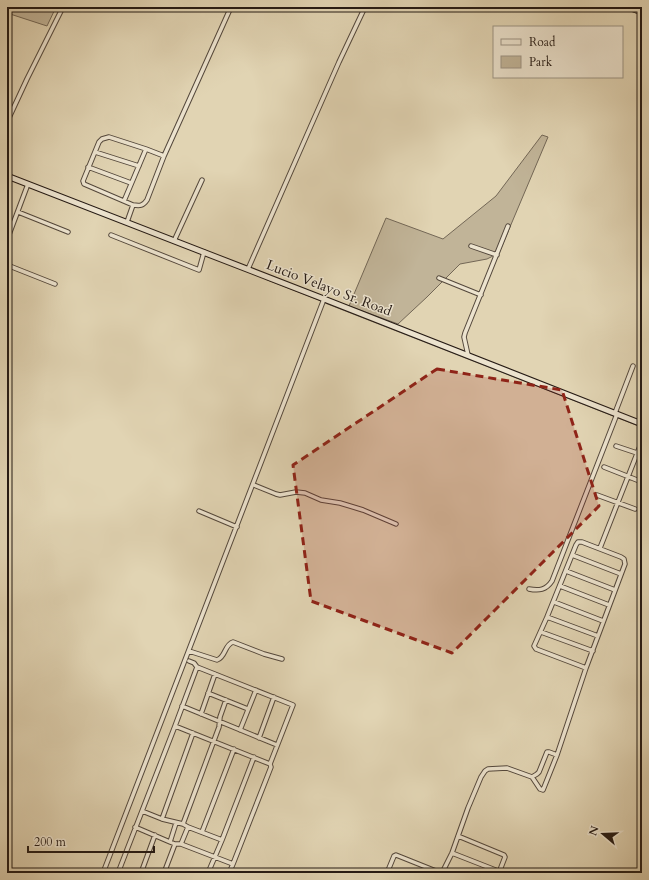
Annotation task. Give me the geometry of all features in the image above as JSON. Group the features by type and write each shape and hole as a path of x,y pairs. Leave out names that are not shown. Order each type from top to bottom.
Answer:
{"main road":[{"name":"Lucio Velayo Sr. Road","path":"7,176 642,424"}],"street":[{"path":"7,122 63,7"},
{"path":"164,156 109,137 102,139 88,167 83,181 84,184 124,201 140,206 145,203 164,156 230,7"},
{"path":"248,269 364,7"},
{"path":"627,7 642,13"},
{"path":"124,201 146,149"},
{"path":"95,152 139,166"},
{"path":"88,167 131,183"},
{"path":"174,241 202,180"},
{"path":"7,240 28,184"},
{"path":"127,222 133,204"},
{"path":"18,212 68,232"},
{"path":"468,355 464,337 508,226"},
{"path":"112,235 199,270 204,252"},
{"path":"471,246 497,256"},
{"path":"7,265 56,284"},
{"path":"439,278 481,295"},
{"path":"103,873 188,651 254,485 324,299"},
{"path":"529,589 540,590 550,585 552,581 616,415 633,366"},
{"path":"600,548 642,441"},
{"path":"616,446 637,453"},
{"path":"604,467 642,482"},
{"path":"254,485 280,495 296,492 305,493 321,500 340,503 363,510 396,524"},
{"path":"597,495 635,509"},
{"path":"199,511 237,527"},
{"path":"442,872 452,853 484,771 488,769 507,768 532,777 540,789 544,789 586,668 625,564 623,558 600,548 578,542 548,617 534,645 536,649 586,668"},
{"path":"572,555 621,574"},
{"path":"566,570 615,590"},
{"path":"560,586 609,605"},
{"path":"554,602 603,621"},
{"path":"548,617 598,636"},
{"path":"541,632 593,651"},
{"path":"188,651 217,660 222,657 228,645 233,642 282,659"},
{"path":"189,661 194,663 197,667 293,705 270,764 271,767 229,873"},
{"path":"118,873 197,667"},
{"path":"201,714 215,674"},
{"path":"240,730 256,690"},
{"path":"208,693 248,709"},
{"path":"259,738 274,697"},
{"path":"183,824 214,741 226,700"},
{"path":"182,706 277,745"},
{"path":"175,726 270,764"},
{"path":"162,819 194,733"},
{"path":"202,832 234,749"},
{"path":"532,777 539,772 547,752 557,755"},
{"path":"208,873 254,757"},
{"path":"142,811 162,819 183,824 222,840"},
{"path":"170,842 176,822"},
{"path":"136,827 170,842 181,844 233,864"},
{"path":"181,844 188,827"},
{"path":"141,873 155,836"},
{"path":"452,853 498,871 500,870 505,857 458,836"},
{"path":"164,873 176,844"},
{"path":"387,873 394,856 396,855 442,872 453,873"}],"highlighted area":[{"path":"437,369 562,390 599,506 452,653 311,601 293,465"}],"green space":[{"path":"7,7 56,7 47,26 7,13"},
{"path":"542,135 548,137 499,253 487,259 460,264 398,324 349,306 386,218 443,239 496,196"}],"waterway":[{"path":"621,7 642,15"},
{"path":"266,279 320,300"},
{"path":"326,303 642,427"}]}
